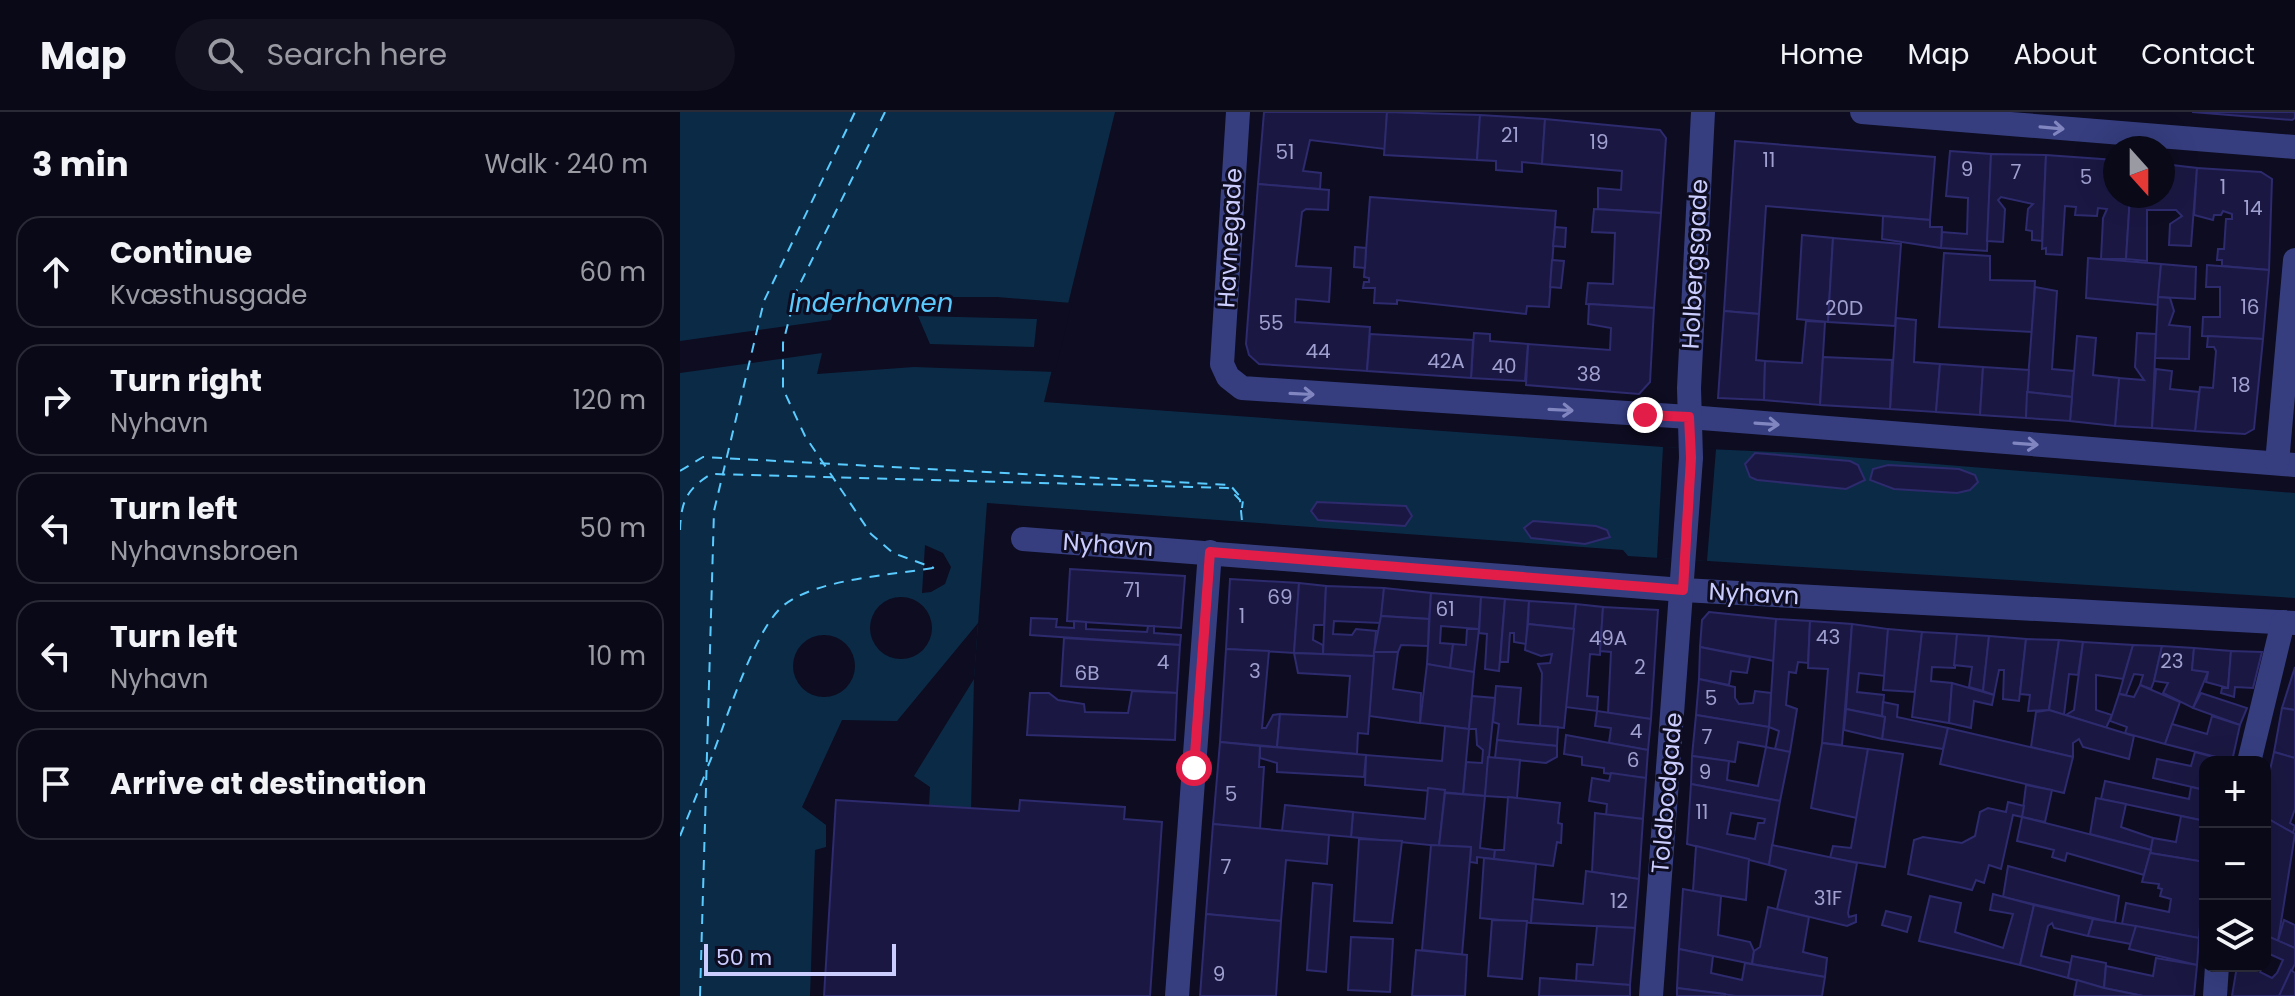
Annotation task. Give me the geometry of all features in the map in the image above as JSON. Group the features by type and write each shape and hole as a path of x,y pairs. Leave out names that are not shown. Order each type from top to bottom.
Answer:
{"street":[{"name":"Havnegade","path":"1238,112 1222,364 1228,377 1242,388 1689,417"},
{"name":"Holbergsgade","path":"1692,448 1689,417 1703,112"},
{"path":"1862,112 2295,147"},
{"path":"1689,417 2286,464 2295,260"},
{"name":"Toldbodgade","path":"1651,996 1692,448"},
{"name":"Nyhavn","path":"1023,539 1683,590 2289,622"},
{"path":"1177,996 1210,552"},
{"path":"2251,756 2289,622"},
{"path":"2215,996 2217,972"}],"water":[{"name":"Inderhavnen","path":"680,112 1115,112 1044,402 1663,447 1798,453 2295,493 2295,598 1628,556 1623,550 987,503 974,679 971,812 844,996 680,996"}],"pier":[{"path":"997,297 1072,303 1055,372 914,367 817,374 822,353 680,373 680,341 831,320 837,300","holes":["918,316 1037,319 1034,347 930,344"]},
{"path":"1663,447 1716,449 1707,561 1657,558"},
{"path":"925,545 943,553 951,567 945,584 922,593"},
{"path":"901,597 913,599 923,606 930,616 930,640 923,650 913,657 901,659 889,657 879,650 872,640 870,628 872,616 879,606 889,599"},
{"path":"978,623 974,679 914,776 930,787 928,825 844,996 810,996 815,850 826,847 826,825 802,807 842,720 897,721"},
{"path":"824,635 836,637 846,644 853,654 853,678 846,688 836,695 824,697 812,695 802,688 795,678 793,666 795,654 802,644 812,637"}],"building":[{"path":"1264,112 1387,112 1385,149 1310,140 1303,171 1321,173 1320,189 1258,184"},
{"path":"1387,112 1480,115 1477,160 1384,155"},
{"path":"2192,112 2295,112 2295,118 2292,120"},
{"path":"1480,115 1545,119 1542,164 1522,162 1522,172 1496,170 1496,161 1477,160"},
{"path":"1545,119 1660,130 1666,138 1661,213 1598,209 1598,188 1621,190 1622,171 1542,164"},
{"path":"1735,141 1935,157 1930,220 1766,206 1759,314 1724,311"},
{"path":"1950,151 1991,154 1987,251 1941,248 1942,232 1967,234 1968,198 1946,196"},
{"path":"1991,154 2046,155 2042,241 2032,240 2032,231 2026,230 2028,209 2033,204 2001,197 1998,200 2005,209 2003,242 1987,241"},
{"path":"2046,155 2103,159 2103,208 2129,208 2126,259 2101,259 2103,218 2107,209 2098,208 2097,216 2075,215 2076,207 2065,206 2062,255 2046,254 2046,248 2042,249"},
{"path":"2175,165 2197,168 2191,246 2169,245 2170,224 2182,216 2176,210 2147,210 2147,261 2126,259 2129,208 2175,208"},
{"path":"2197,168 2261,172 2272,179 2269,270 2222,266 2222,260 2217,260 2218,249 2224,249 2226,219 2232,219 2232,214 2223,211 2221,215 2214,215 2213,220 2194,215"},
{"path":"1258,184 1329,190 1328,210 1306,209 1302,212 1296,266 1331,268 1329,302 1296,299 1295,322 1370,327 1367,371 1259,364 1249,355 1246,344"},
{"path":"1370,197 1556,211 1549,307 1527,306 1526,314 1397,300 1397,304 1374,303 1375,288 1363,288 1364,282 1369,282 1369,278 1364,277"},
{"path":"1594,209 1661,213 1654,308 1586,304 1588,283 1613,284 1615,233 1592,232"},
{"path":"1883,216 1930,220 1930,227 1942,227 1941,248 1882,239"},
{"path":"1555,227 1566,228 1565,247 1553,246"},
{"path":"1802,235 1833,238 1828,322 1797,319"},
{"path":"1833,238 1901,244 1895,326 1828,322"},
{"path":"1355,247 1366,248 1365,268 1354,267"},
{"path":"1944,253 1990,256 1990,280 2035,281 2032,332 1939,327"},
{"path":"2088,258 2161,264 2158,305 2086,298"},
{"path":"1552,260 1564,261 1561,288 1550,287"},
{"path":"2161,264 2196,267 2195,299 2158,297"},
{"path":"2207,265 2269,270 2263,339 2202,336 2203,317 2220,317 2220,287 2206,287"},
{"path":"2035,287 2057,291 2052,369 2074,371 2072,397 2027,392"},
{"path":"2158,297 2170,298 2174,311 2169,325 2190,327 2189,359 2155,358"},
{"path":"1589,304 1654,308 1650,382 1639,394 1526,385 1528,344 1610,350 1611,328 1588,324"},
{"path":"1724,311 1759,314 1756,360 1765,361 1764,400 1718,398"},
{"path":"1896,318 1916,320 1914,362 1940,364 1936,412 1890,409"},
{"path":"1806,321 1825,322 1820,405 1764,400 1765,361 1802,363"},
{"path":"1474,333 1490,334 1490,341 1528,344 1525,381 1471,378"},
{"path":"2137,333 2156,334 2152,428 2115,426 2119,378 2144,380 2135,367"},
{"path":"1370,334 1473,340 1471,378 1367,371"},
{"path":"2077,336 2096,338 2093,375 2119,378 2115,426 2070,421"},
{"path":"2208,336 2263,339 2254,429 2245,434 2195,431 2200,387 2213,388 2216,351 2214,347 2207,347"},
{"path":"1823,357 1892,360 1890,409 1820,405"},
{"path":"1940,364 1983,367 1980,415 1936,412"},
{"path":"1983,367 2029,370 2026,418 1980,415"},
{"path":"2156,369 2172,371 2170,389 2199,392 2195,431 2152,428"},
{"path":"2027,392 2072,397 2070,421 2026,418"},
{"path":"1755,453 1850,461 1858,465 1865,480 1846,489 1757,480 1750,477 1745,464"},
{"path":"1888,465 1959,469 1975,475 1978,482 1970,490 1957,493 1894,489 1870,480 1873,469"},
{"path":"1317,502 1406,506 1412,516 1405,526 1318,520 1311,511"},
{"path":"1533,521 1596,526 1607,530 1610,537 1585,544 1531,538 1524,528"},
{"path":"1070,569 1185,576 1181,628 1067,621"},
{"path":"1230,579 1299,583 1294,653 1226,649"},
{"path":"1299,583 1326,586 1324,625 1314,625 1313,640 1323,645 1323,654 1294,653"},
{"path":"1326,586 1384,588 1381,623 1334,621 1333,634 1352,635 1356,629 1376,631 1374,656 1323,654"},
{"path":"1384,588 1431,593 1429,619 1381,616"},
{"path":"1431,593 1481,597 1479,629 1441,626 1440,643 1453,644 1450,669 1427,664"},
{"path":"1481,597 1505,599 1499,671 1485,669 1487,634 1479,633"},
{"path":"1505,599 1529,601 1526,644 1514,642 1514,633 1510,633 1508,662 1500,662"},
{"path":"1529,601 1576,604 1574,629 1528,624"},
{"path":"1576,604 1603,607 1600,655 1590,654 1587,696 1598,697 1597,711 1565,707"},
{"path":"1603,607 1658,610 1651,719 1608,713 1611,652 1600,651"},
{"path":"1709,612 1776,619 1774,661 1700,647 1702,620"},
{"path":"1381,616 1429,619 1428,646 1401,645 1398,652 1374,652"},
{"path":"1031,618 1057,619 1056,627 1074,628 1074,621 1086,622 1086,629 1147,632 1148,626 1154,626 1154,633 1181,635 1180,645 1030,635"},
{"path":"1776,619 1810,621 1808,663 1798,662 1796,673 1789,672 1786,705 1797,709 1790,752 1775,749 1779,731 1769,727"},
{"path":"1810,621 1852,624 1842,745 1822,743 1828,669 1808,668"},
{"path":"1528,624 1574,629 1564,728 1540,726 1542,673 1538,664 1550,663 1552,654 1541,656 1525,650"},
{"path":"1852,624 1888,629 1885,676 1859,673 1857,692 1884,695 1882,716 1846,709"},
{"path":"1467,629 1479,629 1474,672 1450,669 1453,644 1466,645"},
{"path":"1888,629 1922,632 1915,692 1883,690"},
{"path":"1922,632 1957,634 1955,668 1932,667 1931,681 1952,683 1949,723 1912,717"},
{"path":"1957,634 1989,636 1983,691 1969,687 1972,667 1954,665"},
{"path":"1989,636 2026,639 2019,701 2003,699 2004,670 1999,670 1994,695 1983,691"},
{"path":"1064,638 1180,645 1177,693 1061,686"},
{"path":"2026,639 2059,640 2049,710 2028,711 2030,695 2020,694"},
{"path":"2059,640 2083,642 2078,675 2069,674 2064,715 2049,710"},
{"path":"2083,642 2133,645 2123,679 2096,675 2096,710 2112,715 2106,728 2066,715 2074,710"},
{"path":"2133,645 2162,646 2154,681 2151,689 2140,685 2143,675 2134,674 2126,695 2119,694"},
{"path":"2162,646 2194,648 2192,670 2208,672 2193,708 2163,693 2168,683 2154,681"},
{"path":"1700,647 1750,657 1747,673 1731,671 1729,685 1699,679"},
{"path":"2194,648 2231,651 2228,688 2206,682 2208,672 2192,670"},
{"path":"1226,649 1269,651 1262,728 1266,728 1273,715 1280,714 1277,747 1220,742"},
{"path":"2231,651 2262,652 2253,688 2235,687 2234,697 2221,693 2222,688 2228,688"},
{"path":"1374,652 1398,652 1393,689 1421,693 1420,723 1369,716"},
{"path":"1294,653 1374,656 1368,734 1358,733 1357,754 1277,747 1280,714 1347,717 1350,676 1298,673"},
{"path":"1427,664 1474,672 1469,729 1420,723"},
{"path":"2295,667 2295,710 2282,708"},
{"path":"1699,679 1735,687 1735,698 1739,704 1753,703 1755,691 1771,693 1769,727 1696,715"},
{"path":"1952,683 1994,695 1992,705 1974,701 1971,728 1949,723"},
{"path":"2140,685 2180,702 2165,744 2125,733 2127,727 2110,721 2119,694 2134,697"},
{"path":"1496,686 1521,688 1518,724 1558,727 1557,746 1497,740 1499,724 1493,722"},
{"path":"1132,691 1177,693 1175,740 1027,735 1030,693 1049,693 1058,700 1084,704 1085,712 1128,713"},
{"path":"2201,693 2247,708 2240,725 2193,708"},
{"path":"1472,696 1495,698 1485,796 1463,794 1466,762 1482,763 1483,750 1477,745 1476,729 1469,729"},
{"path":"1883,702 1898,705 1897,717 1948,728 1943,749 1882,739 1885,717 1882,716"},
{"path":"2282,708 2295,710 2295,758 2274,752"},
{"path":"1846,709 1885,717 1882,739 1844,730"},
{"path":"2049,710 2134,736 2129,759 2083,747 2079,739 2073,743 2073,757 2031,747 2036,712"},
{"path":"1597,711 1651,719 1648,750 1609,743 1611,728 1595,726"},
{"path":"1696,715 1769,727 1766,747 1738,742 1735,762 1692,756"},
{"path":"2212,716 2240,725 2233,756 2212,756 2165,744 2172,724 2207,734"},
{"path":"1445,726 1469,729 1463,794 1365,785 1366,755 1442,761"},
{"path":"1948,728 2073,757 2064,793 1940,764"},
{"path":"1566,735 1648,750 1646,778 1604,773 1604,768 1582,765 1582,757 1564,754"},
{"path":"1497,740 1557,746 1557,757 1546,763 1495,758"},
{"path":"1220,742 1260,746 1259,767 1264,767 1260,829 1213,824"},
{"path":"1822,743 1868,749 1857,818 1811,808"},
{"path":"1260,746 1366,755 1364,777 1277,772 1277,763 1260,758"},
{"path":"1766,747 1790,752 1780,801 1691,784 1692,756 1729,761 1727,780 1758,786"},
{"path":"1868,749 1903,754 1885,867 1830,858 1833,846 1851,848"},
{"path":"2195,752 2210,756 2199,756 2199,789 2153,778 2157,759 2191,766"},
{"path":"2274,752 2295,758 2295,809 2290,823 2295,826 2293,833 2271,820"},
{"path":"1488,757 1520,760 1517,798 1485,796"},
{"path":"1611,773 1646,778 1643,819 1606,815 1607,804 1589,801 1592,778 1609,781"},
{"path":"2105,781 2189,799 2191,787 2199,789 2199,820 2101,799"},
{"path":"1691,784 1780,801 1769,865 1687,844","holes":["1731,813 1765,819 1764,823 1758,823 1755,839 1727,834"]},
{"path":"2026,785 2052,790 2045,822 2022,817"},
{"path":"1428,788 1445,790 1439,846 1351,837 1353,812 1425,819"},
{"path":"1445,793 1485,796 1480,848 1495,850 1494,859 1477,857 1477,863 1470,862 1471,847 1439,846"},
{"path":"1508,797 1560,803 1558,823 1562,824 1561,843 1557,842 1553,866 1494,859 1495,850 1504,850"},
{"path":"2096,798 2126,804 2121,827 2153,838 2151,850 2090,834"},
{"path":"836,800 1019,811 1020,800 1125,807 1124,819 1162,822 1150,996 824,996"},
{"path":"2008,802 2024,806 2022,817 2013,815 2001,869 1989,865 1984,883 1976,880 1972,890 1908,874 1914,840 1923,837 1962,843 1975,836 1980,812 1988,808 2006,812"},
{"path":"1285,805 1353,812 1351,837 1282,831"},
{"path":"1595,813 1643,819 1639,879 1592,872"},
{"path":"2181,816 2199,820 2199,861 2150,853 2153,838 2176,842"},
{"path":"2022,817 2151,850 2144,875 2067,853 2065,861 2052,857 2054,850 2017,841"},
{"path":"2271,820 2295,834 2278,941 2271,938"},
{"path":"1213,824 1329,835 1327,864 1286,860 1281,921 1206,914"},
{"path":"1359,839 1402,841 1392,923 1354,921"},
{"path":"1431,845 1471,847 1462,955 1422,950"},
{"path":"1772,845 1857,863 1848,913 1849,917 1856,915 1856,922 1847,926 1777,909 1786,870 1769,865"},
{"path":"1696,846 1749,859 1746,900 1693,891"},
{"path":"2150,853 2199,861 2199,938 2122,924 2126,903 2169,912 2171,899 2160,896 2162,889 2158,888 2159,884 2142,882"},
{"path":"1484,858 1536,864 1531,923 1480,918"},
{"path":"2008,866 2119,896 2115,923 2003,897"},
{"path":"1586,871 1639,879 1635,928 1531,923 1533,899 1583,904"},
{"path":"1313,883 1332,885 1326,972 1307,970"},
{"path":"1683,889 1721,896 1718,935 1750,942 1754,951 1752,964 1679,949"},
{"path":"1993,894 2034,905 2020,965 1919,941 1930,896 1961,903 1955,932 2003,948 2013,914 1990,910"},
{"path":"2034,905 2093,919 2088,936 2054,928 2052,923 2048,926 2041,956 2071,963 2068,978 2020,965"},
{"path":"1768,907 1809,917 1803,952 1827,958 1825,977 1752,964 1754,951 1760,947"},
{"path":"1886,911 1911,917 1907,932 1882,925"},
{"path":"1206,914 1281,921 1276,996 1200,996"},
{"path":"2093,919 2136,926 2131,944 2088,936"},
{"path":"1492,920 1527,921 1522,979 1488,976"},
{"path":"2284,920 2295,925 2295,948 2278,941"},
{"path":"1597,926 1635,928 1630,985 1576,982 1577,964 1593,965"},
{"path":"2136,926 2199,938 2197,965 2129,949"},
{"path":"1351,937 1393,939 1390,992 1348,990"},
{"path":"2271,938 2295,948 2295,964 2279,996 2232,996 2236,972 2260,972 2272,978 2283,960 2271,955"},
{"path":"1679,949 1713,956 1711,973 1742,980 1745,963 1825,977 1822,996 1736,996 1677,988"},
{"path":"1416,950 1467,955 1465,996 1412,996"},
{"path":"2072,956 2106,963 2104,988 2068,978"},
{"path":"2156,958 2197,965 2194,996 2143,996 2104,988 2106,966 2153,976"},
{"path":"2291,970 2295,973 2295,996 2279,996"},
{"path":"1540,978 1630,985 1630,996 1539,996"},
{"path":"2077,980 2104,988 2143,996 2074,996"},
{"path":"1677,988 1725,994 1725,996 1677,996"}],"ferry route":[{"path":"700,996 714,511 764,301 855,112"},
{"path":"885,112 796,292 783,343 783,389 805,436 871,534 893,553 934,568"},
{"path":"680,471 703,457 1230,485 1243,500 1242,508"},
{"path":"680,530 687,497 696,485 711,474 1228,488 1240,500 1242,521"},
{"path":"708,766 751,656 761,635 784,605 798,596 835,584 933,568"},
{"path":"680,836 706,772"}],"route":[{"path":"1194,768 1210,552 1683,590 1692,448 1689,417 1645,415"}]}
